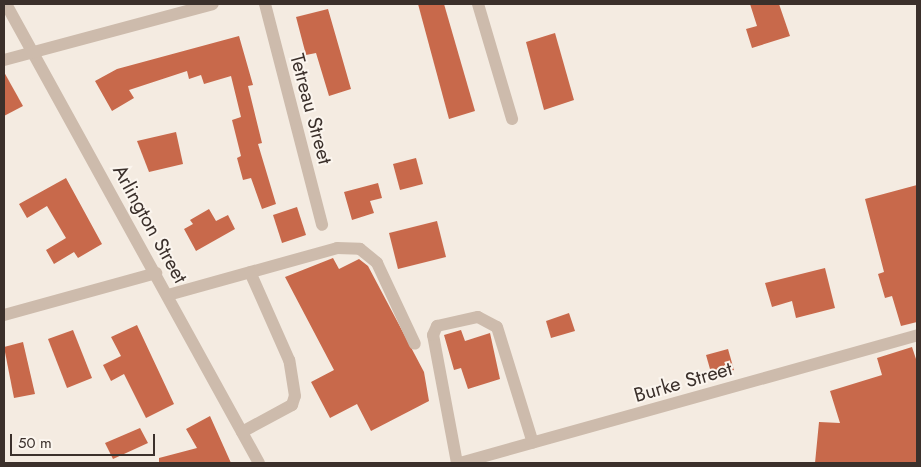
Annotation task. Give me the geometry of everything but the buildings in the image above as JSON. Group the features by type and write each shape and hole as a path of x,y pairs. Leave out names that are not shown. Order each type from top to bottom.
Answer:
{"street":[{"name":"Arlington Street","path":"6,4 156,273 259,463"},
{"path":"4,60 213,4"},
{"name":"Tetreau Street","path":"264,4 322,225"},
{"path":"478,4 512,119"},
{"path":"168,295 337,248 360,249 377,263 415,344"},
{"path":"242,432 292,404 295,396 286,353 250,272"},
{"path":"4,315 156,273"},
{"path":"458,463 433,336 436,326 478,317 497,327 533,443"},
{"name":"Burke Street","path":"458,463 917,335"}]}
